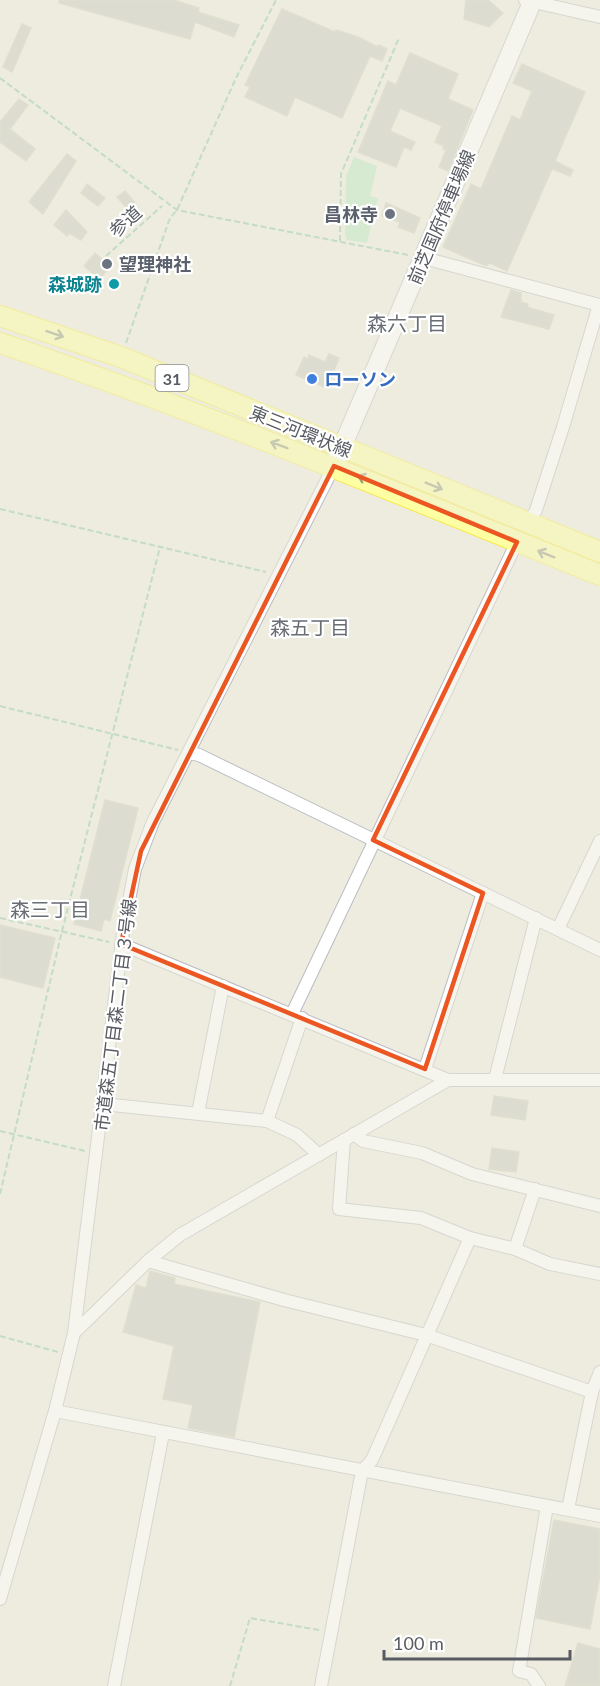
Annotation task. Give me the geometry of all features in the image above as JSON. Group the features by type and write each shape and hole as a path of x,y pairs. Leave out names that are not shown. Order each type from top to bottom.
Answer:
{"main road":[{"name":"前芝国府停車場線","path":"337,457 424,258 530,1"},
{"name":"東三河環状線","path":"0,316 121,357 517,542 600,575"},
{"name":"東三河環状線","path":"0,343 337,457 600,552"}],"street":[{"path":"530,1 600,16"},
{"path":"424,258 599,305 563,427 536,510 528,525"},
{"name":"市道森五丁目森二丁目３号線","path":"0,1599 55,1411 74,1333 121,944 130,892 141,851 153,822 337,457"},
{"path":"267,1121 297,1016 373,840 517,542"},
{"path":"189,753 199,754 600,950"},
{"path":"558,929 600,841"},
{"path":"425,1069 483,892"},
{"path":"495,1079 536,918"},
{"path":"121,944 448,1080 600,1080"},
{"path":"198,1113 223,986"},
{"path":"74,1333 148,1261 180,1235 448,1080"},
{"path":"103,1104 267,1121 297,1135 319,1155"},
{"path":"349,1137 422,1153 472,1174 600,1206"},
{"path":"349,1137 339,1209 421,1218 470,1238 515,1249 550,1264 600,1274"},
{"path":"515,1249 535,1189"},
{"path":"321,1686 362,1471 372,1460 470,1238"},
{"path":"148,1261 284,1300 426,1335 592,1392"},
{"path":"568,1509 592,1392 600,1372"},
{"path":"55,1411 600,1516"},
{"path":"114,1686 163,1433"},
{"path":"539,1686 531,1674 519,1671 547,1506"}],"path":[{"path":"121,357 171,218 177,210 236,78 276,0"},
{"path":"340,241 341,174 399,38"},
{"path":"0,78 177,210 424,258"},
{"name":"参道","path":"106,256 162,206"},
{"path":"0,509 279,576"},
{"path":"0,1194 62,931 115,732 160,547"},
{"path":"0,706 115,732 189,753"},
{"path":"0,918 121,944"},
{"path":"0,1131 97,1154"},
{"path":"0,1336 69,1355"},
{"path":"230,1686 250,1618 332,1632"}],"highlighted area":[{"path":"334,466 517,542 373,840 483,893 425,1069 121,944 141,851"}],"green space":[{"path":"354,157 377,166 370,196 378,198 367,243 347,240 345,235 346,176"}],"building":[{"path":"59,0 174,0 199,8 198,12 239,25 234,37 195,22 190,39 59,3"},
{"path":"466,0 488,0 503,13 489,27 464,19"},
{"path":"282,9 335,32 336,30 358,37 387,49 382,61 370,56 342,118 295,97 287,116 245,97 250,87 245,85"},
{"path":"22,24 31,28 12,72 3,67"},
{"path":"410,53 458,74 448,99 473,110 448,171 439,167 446,150 443,149 444,146 435,142 442,126 400,108 390,131 415,142 411,150 404,147 396,167 358,152 388,81 396,85"},
{"path":"522,64 585,92 555,161 573,170 570,176 552,169 507,271 490,263 486,266 443,247 471,184 481,189 512,116 520,120 532,91 513,83"},
{"path":"19,99 28,105 10,129 35,149 26,161 0,142 0,122"},
{"path":"67,154 76,161 43,214 29,202"},
{"path":"87,184 105,198 98,206 81,193"},
{"path":"125,191 136,204 129,211 117,197"},
{"path":"386,203 420,218 414,233 398,227 400,222 382,216"},
{"path":"66,210 87,232 81,240 69,233 67,236 54,225"},
{"path":"95,253 110,266 100,279 84,266"},
{"path":"511,290 521,293 521,302 528,304 527,307 554,315 549,329 501,317"},
{"path":"329,354 339,358 327,388 296,375 304,357 308,359 309,355 325,362"},
{"path":"105,800 138,808 110,921 104,919 101,931 74,924"},
{"path":"0,925 55,938 43,988 0,977"},
{"path":"494,1096 528,1101 525,1120 491,1115"},
{"path":"492,1148 519,1152 516,1172 489,1169"},
{"path":"150,1271 175,1278 174,1284 260,1302 234,1437 188,1428 193,1405 163,1399 174,1346 123,1332 136,1285 146,1288"},
{"path":"554,1520 600,1529 600,1575 590,1629 536,1618"},
{"path":"578,1643 600,1649 600,1686 565,1686"}],"place":[{"name":"昌林寺","path":"390,214"},
{"name":"望理神社","path":"107,264"},
{"name":"森城跡","path":"114,284"},
{"name":"ローソン","path":"312,379"}],"district":[{"name":"森六丁目","path":"407,323"},
{"name":"森五丁目","path":"310,627"},
{"name":"森三丁目","path":"50,909"}]}
